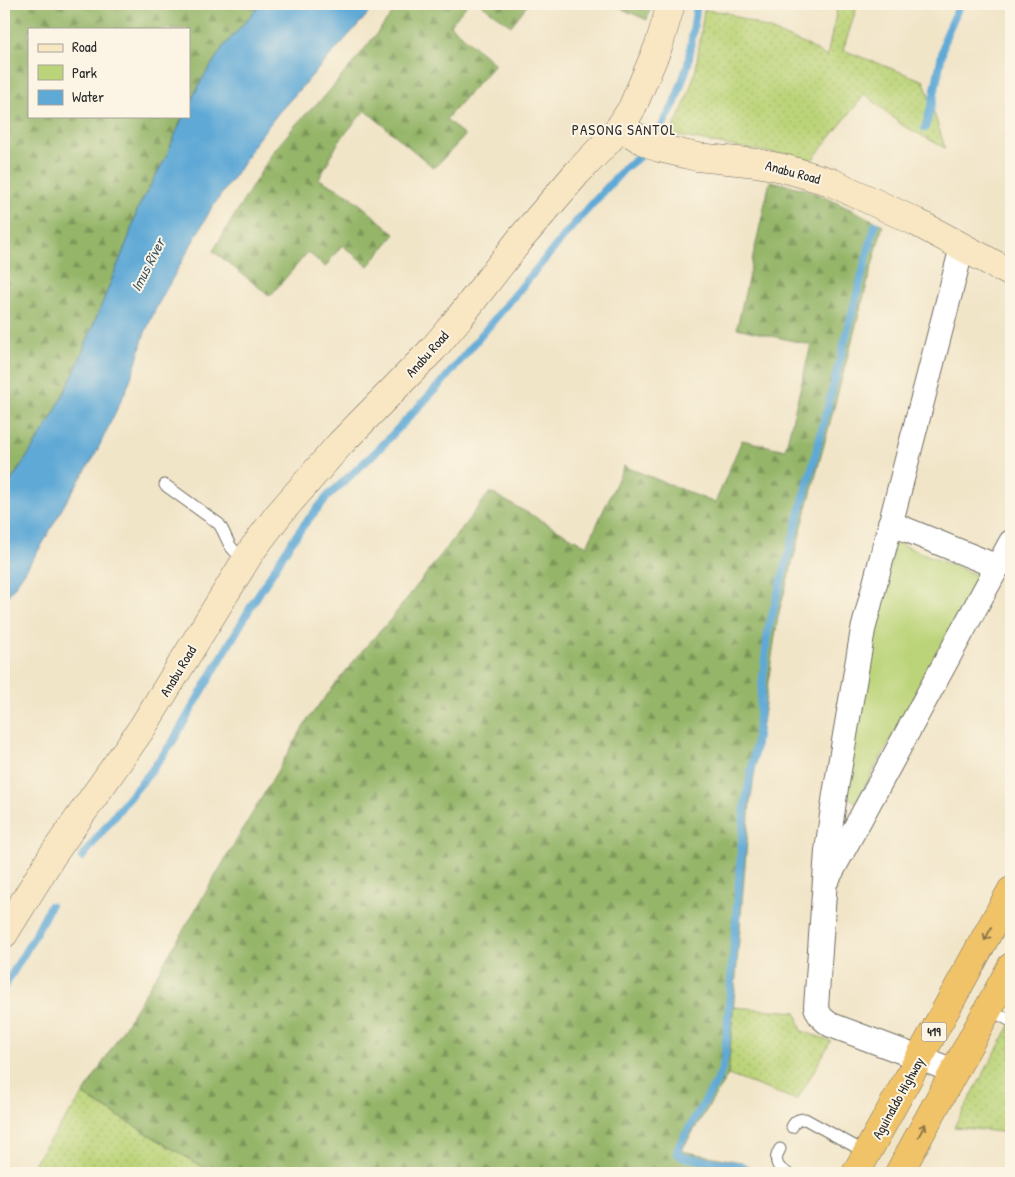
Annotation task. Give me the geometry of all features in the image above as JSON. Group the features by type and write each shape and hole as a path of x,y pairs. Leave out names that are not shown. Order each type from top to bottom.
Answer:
{"highway":[{"name":"Aguinaldo Highway","path":"862,1163 1011,891"},
{"path":"899,1173 954,1071 1000,1015 1011,967"}],"street":[{"path":"620,127 632,108 659,45 671,4"},
{"name":"Anabu Road","path":"4,934 52,856 142,728 267,530 340,444 433,349 522,238 571,180 620,127 642,140 673,152 783,168 831,182 909,219 1011,273"},
{"path":"954,1071 831,1025 818,1014 816,1007 830,823 862,638 962,246"},
{"path":"890,523 998,567"},
{"path":"824,885 1011,542"}],"lane":[{"path":"165,485 219,524 230,546 246,561"},
{"path":"792,1127 800,1119 805,1119 862,1163"},
{"path":"780,1150 776,1163 779,1168 787,1173"}],"green space":[{"path":"4,4 261,4 223,47 201,81 190,103 190,28 28,28 28,118 182,118 166,157 138,208 128,239 74,373 49,423 4,492"},
{"path":"400,4 468,4 450,25 495,64 446,119 465,136 434,168 365,110 339,141 319,179 349,195 395,234 368,266 342,245 325,267 308,252 270,296 213,251 273,152 298,122 325,96"},
{"path":"481,4 528,4 511,26"},
{"path":"611,4 652,4 647,20"},
{"path":"838,4 858,4 843,50 924,81 945,148 902,125 865,94 812,160 671,134 686,101 696,69 704,10 726,12 809,46 827,57"},
{"path":"770,181 805,189 883,225 778,616 750,804 728,1075 681,1151 741,1162 761,1173 213,1173 83,1095 174,946 308,719 361,652 391,619 490,492 587,546 624,466 715,503 742,440 785,450 811,345 737,328"},
{"path":"895,542 981,577 856,802 844,795 869,655"},
{"path":"733,1007 796,1012 802,1031 831,1041 797,1100 728,1075"},
{"path":"1011,1024 1011,1133 954,1127"},
{"path":"83,1095 213,1173 29,1173 41,1152"}],"water":[{"name":"Imus River","path":"261,4 377,4 280,111 257,140 211,209 156,308 144,335 127,388 94,457 43,543 4,601 4,492 49,423 74,373 128,239 138,208 166,157 182,118 190,118 190,103 201,81 223,47"}],"waterway":[{"path":"661,128 675,102 688,64 697,4"},
{"path":"925,128 933,100 945,38 960,4"},
{"path":"82,857 173,741 253,603 303,526 327,497 377,451 443,381 575,223 624,169 639,157"},
{"path":"753,1173 741,1166 682,1157 677,1153 678,1147 718,1079 725,1055 745,805 756,743 768,630 875,225"},
{"path":"4,987 50,906"}],"district":[{"name":"PASONG SANTOL","path":"624,130"}]}
